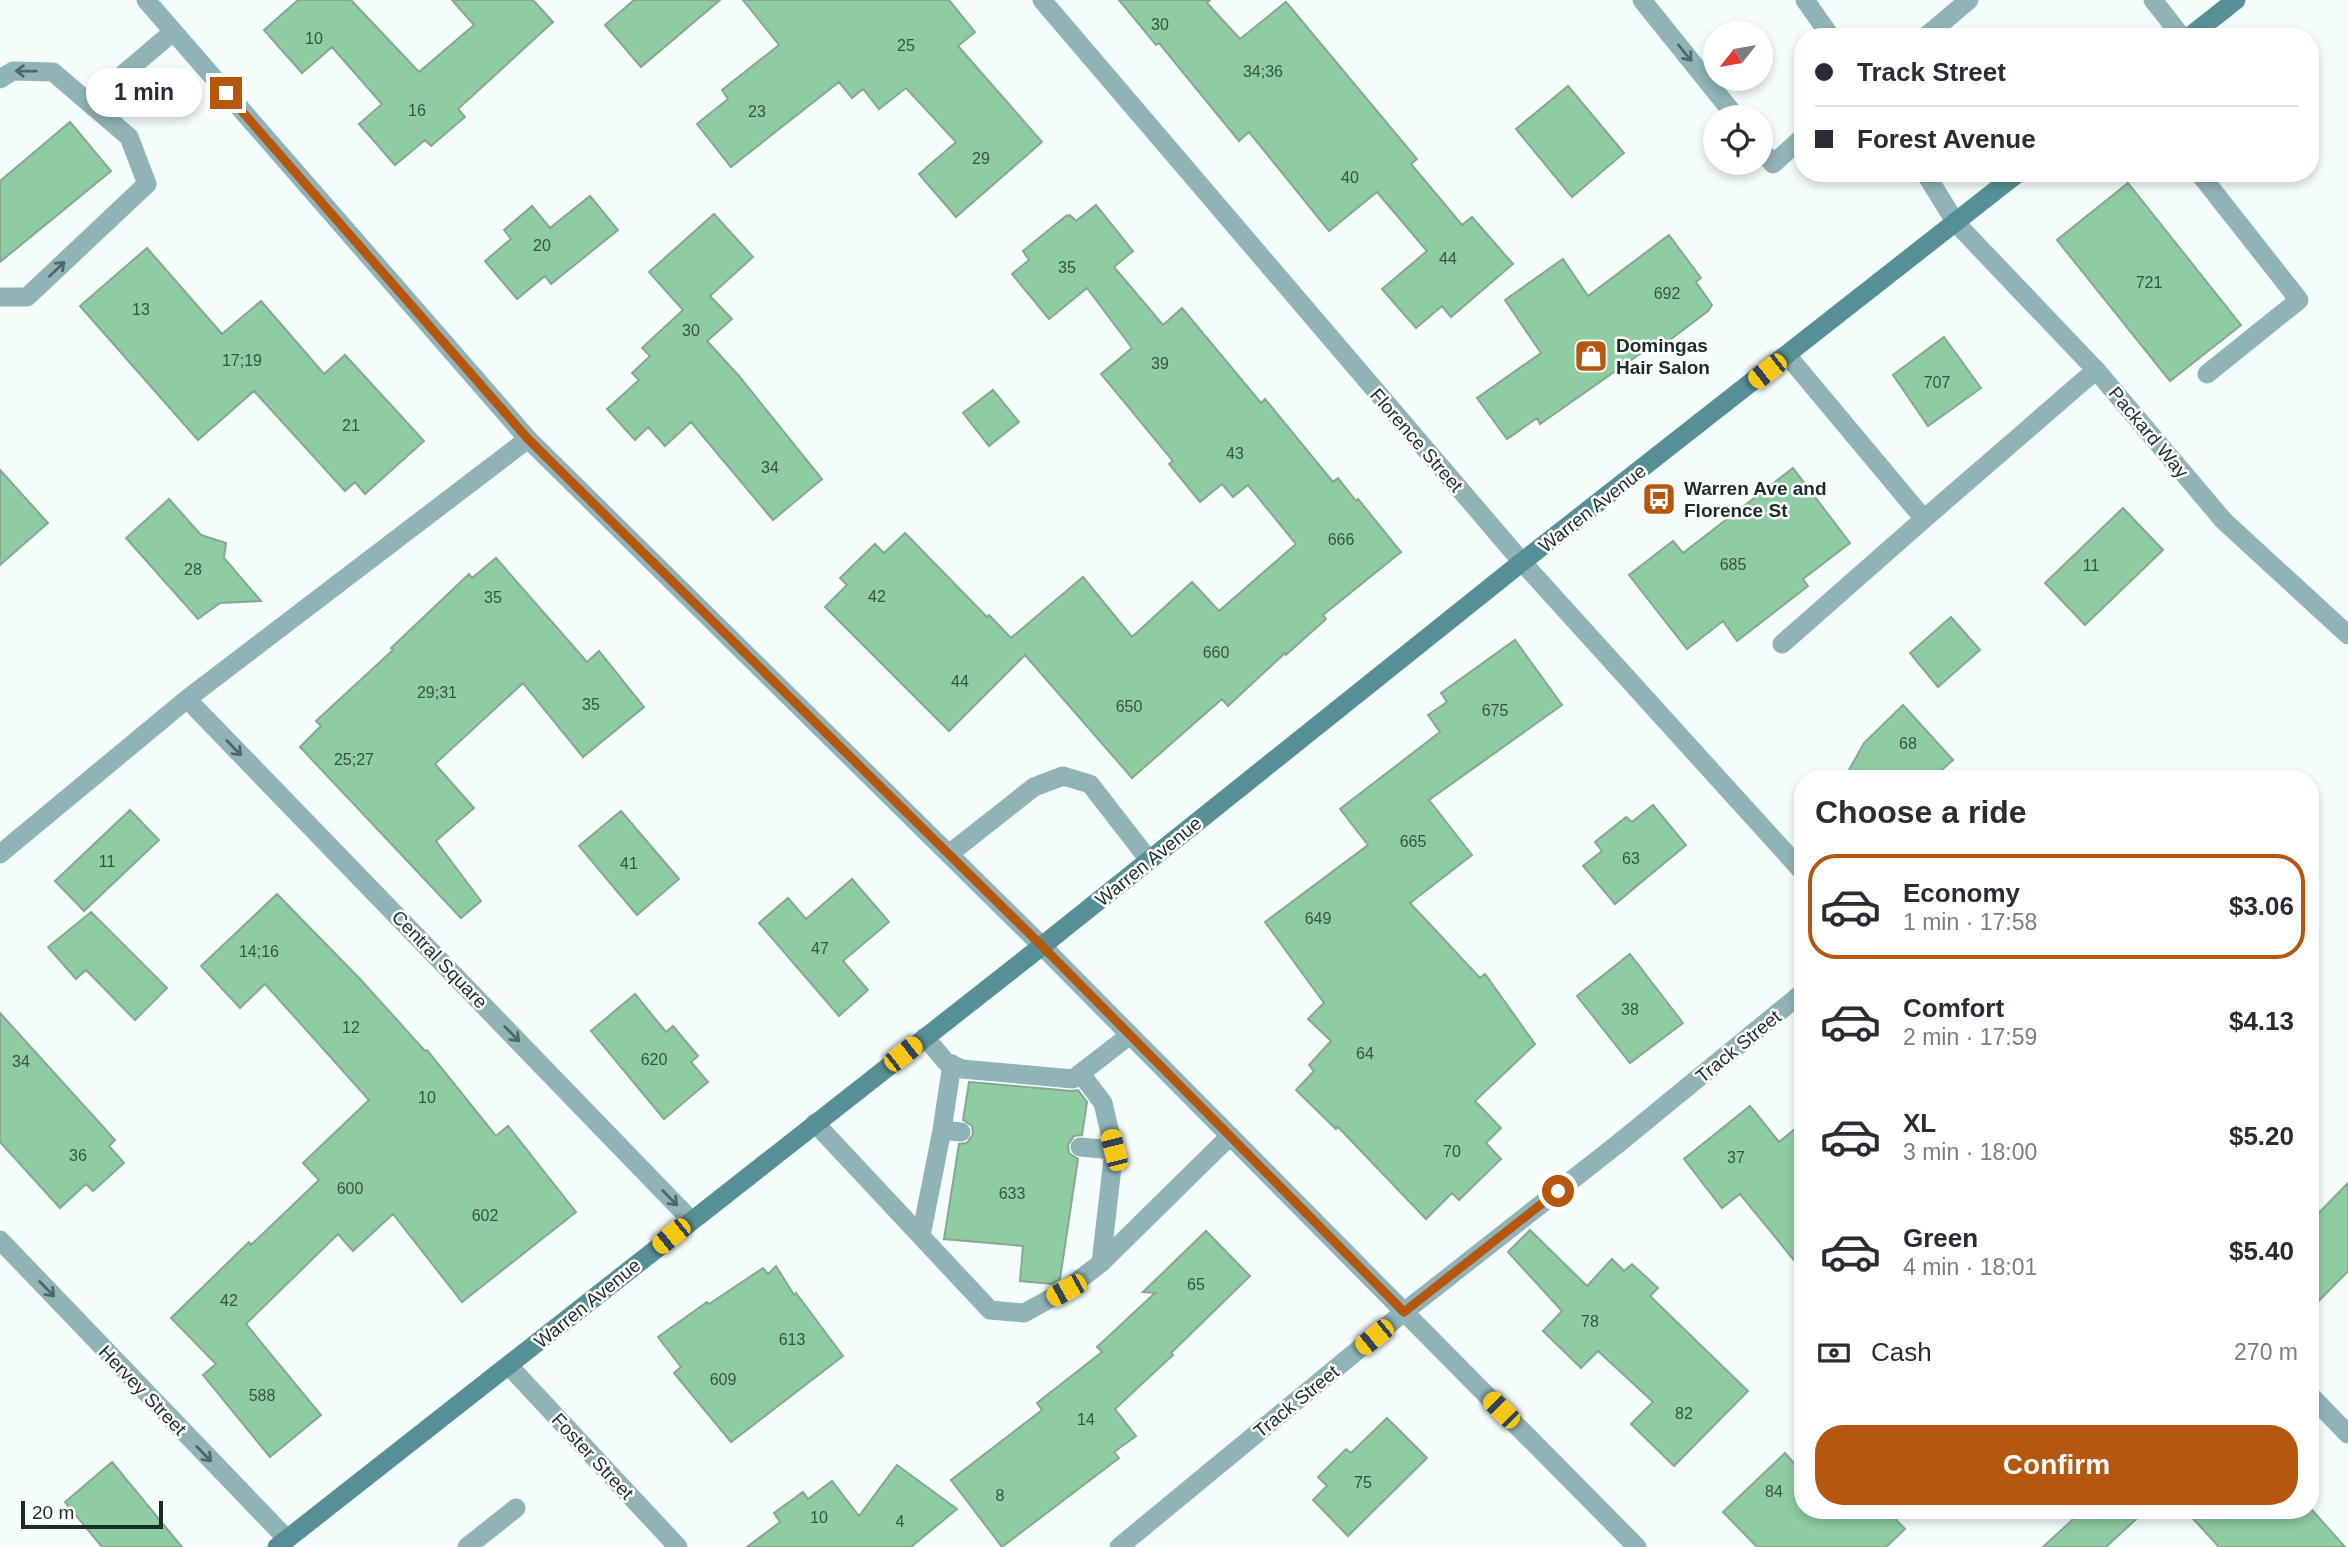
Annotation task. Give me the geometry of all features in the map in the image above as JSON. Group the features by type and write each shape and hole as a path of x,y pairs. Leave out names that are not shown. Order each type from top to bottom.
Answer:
{"main road":[{"path":"2200,28 2236,0"},
{"name":"Warren Avenue","path":"282,1543 1042,946 1522,562 2007,182"}],"street":[{"path":"146,0 528,439 1042,946 1637,1547"},
{"name":"Florence Street","path":"1042,0 1522,562 1794,862"},
{"path":"1642,0 1726,105"},
{"path":"1805,0 1825,28"},
{"path":"1936,28 1969,0"},
{"path":"2153,0 2175,28"},
{"path":"89,103 173,32"},
{"path":"0,79 13,71 53,72 129,137 147,184 27,297 0,297"},
{"path":"1773,163 1794,145"},
{"name":"Packard Way","path":"1931,182 1956,223 2096,370 2224,521 2348,635"},
{"path":"2206,182 2299,300 2207,374"},
{"path":"1787,355 1924,519"},
{"path":"1782,644 2096,370"},
{"path":"0,854 187,699 528,439"},
{"name":"Central Square","path":"187,699 691,1220"},
{"path":"949,854 1034,787 1063,776 1090,785 1149,860"},
{"name":"Track Street","path":"1119,1547 1404,1312 1619,1143 1794,1000"},
{"path":"925,1037 946,1062 962,1069 1073,1079 1130,1035"},
{"path":"921,1236 952,1131 952,1064"},
{"path":"1081,1074 1103,1103 1114,1150 1101,1263"},
{"path":"815,1123 990,1310 1024,1313 1066,1290 1101,1263 1230,1136"},
{"path":"1080,1147 1114,1150"},
{"name":"Hervey Street","path":"0,1240 282,1543"},
{"name":"Foster Street","path":"509,1366 678,1547"},
{"path":"2319,1404 2348,1434"},
{"path":"467,1547 516,1508"}],"building":[{"path":"298,0 351,0 419,72 474,25 452,0 533,0 553,22 458,109 465,117 431,146 425,140 395,165 359,124 382,104 332,47 302,73 264,30"},
{"path":"634,0 720,0 641,67 605,25"},
{"path":"743,0 949,0 975,32 958,46 1042,142 956,217 919,174 956,142 906,88 879,109 863,89 852,98 839,82 731,167 697,124 728,99 722,90 779,45"},
{"path":"1119,0 1210,0 1207,3 1240,39 1286,2 1417,159 1411,164 1462,225 1472,217 1513,264 1451,317 1442,306 1416,328 1382,289 1427,251 1377,192 1329,231 1249,132 1239,141 1159,43 1156,45"},
{"path":"1568,86 1624,153 1572,197 1516,129"},
{"path":"70,122 111,171 0,262 0,181"},
{"path":"2128,183 2241,325 2170,381 2057,240"},
{"path":"590,196 618,230 551,284 545,276 517,299 485,261 511,239 504,230 532,206 550,228"},
{"path":"1096,205 1133,251 1114,267 1163,325 1182,308 1261,403 1265,399 1333,482 1338,478 1401,552 1323,615 1326,619 1228,706 1222,699 1132,778 1025,655 949,731 825,607 847,585 840,578 875,544 884,553 905,533 1011,638 1083,577 1132,637 1192,582 1219,611 1296,544 1248,485 1233,497 1222,484 1200,502 1169,464 1173,461 1101,374 1132,348 1087,288 1049,319 1012,274 1029,260 1023,251 1066,216 1070,215 1076,221"},
{"path":"714,214 753,257 710,296 732,319 707,341 739,376 822,479 773,520 691,422 665,446 648,427 635,440 607,409 639,380 632,373 650,356 642,348 683,310 649,272"},
{"path":"1669,235 1701,278 1696,282 1712,305 1708,311 1667,342 1664,337 1540,424 1537,418 1507,439 1477,398 1541,353 1505,300 1563,259 1588,296"},
{"path":"147,248 222,334 261,301 324,374 345,355 424,441 365,494 355,482 345,491 254,391 198,440 80,306"},
{"path":"1944,337 1981,388 1928,426 1893,375"},
{"path":"993,390 1019,422 989,446 963,413"},
{"path":"1793,468 1850,543 1803,579 1808,586 1737,641 1723,621 1687,649 1629,575 1673,541 1683,553"},
{"path":"0,470 48,523 0,565"},
{"path":"169,499 201,535 226,543 224,558 261,601 220,603 198,619 126,538"},
{"path":"2123,508 2163,550 2085,625 2045,583"},
{"path":"496,558 587,662 599,651 644,707 583,757 523,683 435,764 474,808 436,841 481,901 461,918 300,747 321,726 316,721 393,650 391,648 469,574 472,578"},
{"path":"1951,617 1980,650 1938,687 1910,653"},
{"path":"1515,640 1562,705 1429,800 1472,855 1410,903 1480,978 1485,974 1535,1044 1475,1101 1501,1128 1486,1143 1501,1159 1459,1200 1452,1193 1426,1219 1338,1127 1336,1129 1296,1090 1314,1071 1309,1065 1331,1041 1308,1019 1324,1003 1265,922 1368,845 1340,809 1440,732 1428,715 1447,702 1441,693"},
{"path":"1903,705 1953,760 1942,770 1849,770 1864,743"},
{"path":"1653,805 1686,845 1615,904 1583,866 1602,851 1595,842 1626,817 1632,822"},
{"path":"130,810 159,840 84,911 55,881"},
{"path":"621,811 679,879 637,915 579,846"},
{"path":"852,879 889,922 843,961 868,990 839,1016 759,923 788,898 806,919"},
{"path":"277,894 361,980 425,1051 427,1050 496,1136 508,1126 576,1212 462,1302 393,1214 353,1251 338,1234 246,1324 321,1415 270,1457 203,1375 216,1364 171,1318 249,1242 251,1245 319,1180 303,1163 369,1100 265,984 240,1008 201,966"},
{"path":"91,912 167,988 135,1020 86,970 76,979 48,947"},
{"path":"1630,954 1683,1023 1630,1063 1577,996"},
{"path":"635,994 666,1032 673,1026 698,1056 691,1062 708,1082 664,1119 591,1031"},
{"path":"0,1013 115,1140 109,1146 124,1163 93,1191 86,1184 60,1208 0,1142"},
{"path":"969,1082 1078,1090 1087,1102 1082,1135 1074,1136 1068,1145 1069,1153 1078,1159 1060,1279 1052,1284 1020,1281 1023,1246 944,1239 959,1144 967,1143 973,1134 972,1126 963,1120"},
{"path":"1750,1106 1779,1142 1794,1130 1794,1260 1740,1194 1722,1208 1684,1159"},
{"path":"2348,1183 2348,1271 2319,1301 2319,1213"},
{"path":"1530,1230 1587,1286 1612,1259 1624,1271 1632,1264 1658,1288 1650,1296 1748,1391 1674,1466 1631,1424 1653,1402 1598,1351 1581,1368 1543,1331 1562,1311 1508,1252"},
{"path":"1206,1231 1250,1276 1171,1353 1173,1355 1115,1409 1136,1436 1114,1452 1119,1458 1002,1547 951,1480 1042,1410 1037,1403 1102,1352 1097,1347 1155,1293 1143,1292"},
{"path":"776,1266 794,1295 796,1293 843,1356 731,1442 674,1373 681,1367 658,1337 707,1302 709,1304 763,1268 768,1274"},
{"path":"1387,1418 1427,1458 1348,1536 1313,1500 1327,1486 1318,1477 1346,1449 1351,1453"},
{"path":"1785,1453 1794,1463 1794,1519 1896,1519 1905,1529 1886,1547 1757,1547 1723,1512"},
{"path":"112,1462 182,1547 102,1547 65,1502"},
{"path":"897,1465 957,1509 911,1547 747,1547 780,1522 774,1513 803,1492 808,1499 832,1481 859,1516"},
{"path":"2319,1518 2345,1547 2219,1547 2193,1519"},
{"path":"2073,1519 2136,1519 2106,1547 2043,1547"}],"place":[{"name":"Domingas Hair Salon","path":"1591,356"},
{"name":"Warren Ave and Florence St","path":"1659,499"}],"route":[{"path":"226,93 528,439 1042,946 1404,1312 1558,1191"}]}
